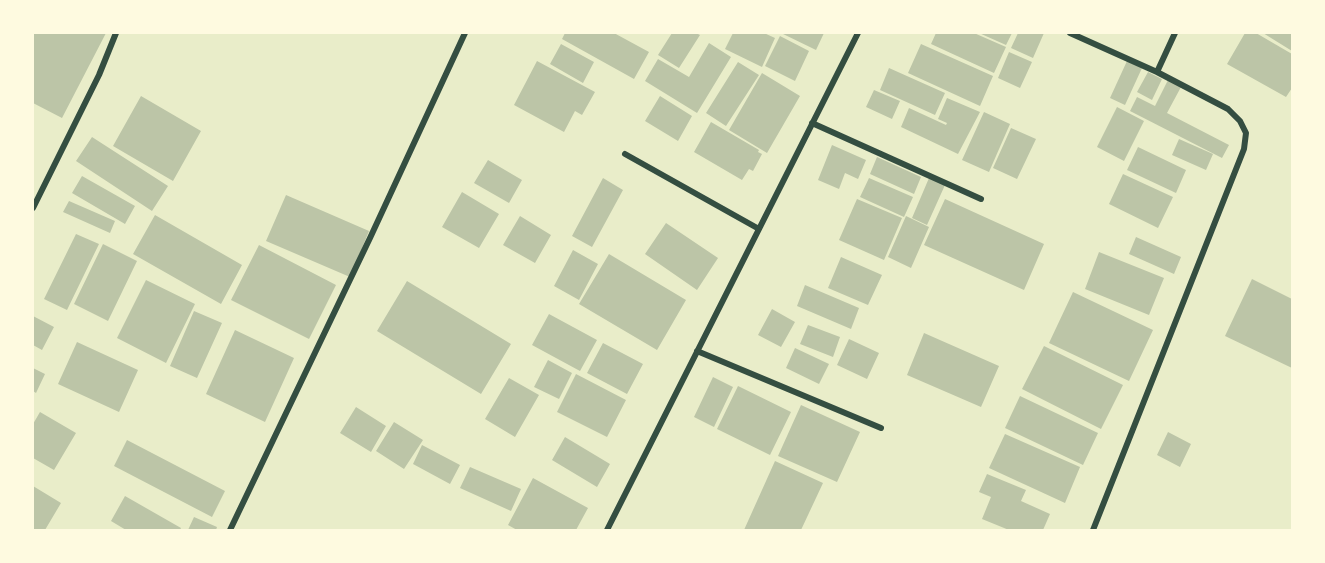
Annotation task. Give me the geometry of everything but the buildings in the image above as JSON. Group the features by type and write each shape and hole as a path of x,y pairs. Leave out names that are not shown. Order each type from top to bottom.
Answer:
{"street":[{"path":"33,208 99,75 116,33"},
{"path":"230,530 465,33"},
{"path":"607,530 858,33"},
{"path":"1070,33 1157,72 1228,109 1240,121 1246,133 1244,149 1093,530"},
{"path":"1157,72 1175,33"},
{"path":"812,123 981,199"},
{"path":"625,154 759,229"},
{"path":"697,351 882,428"}]}
